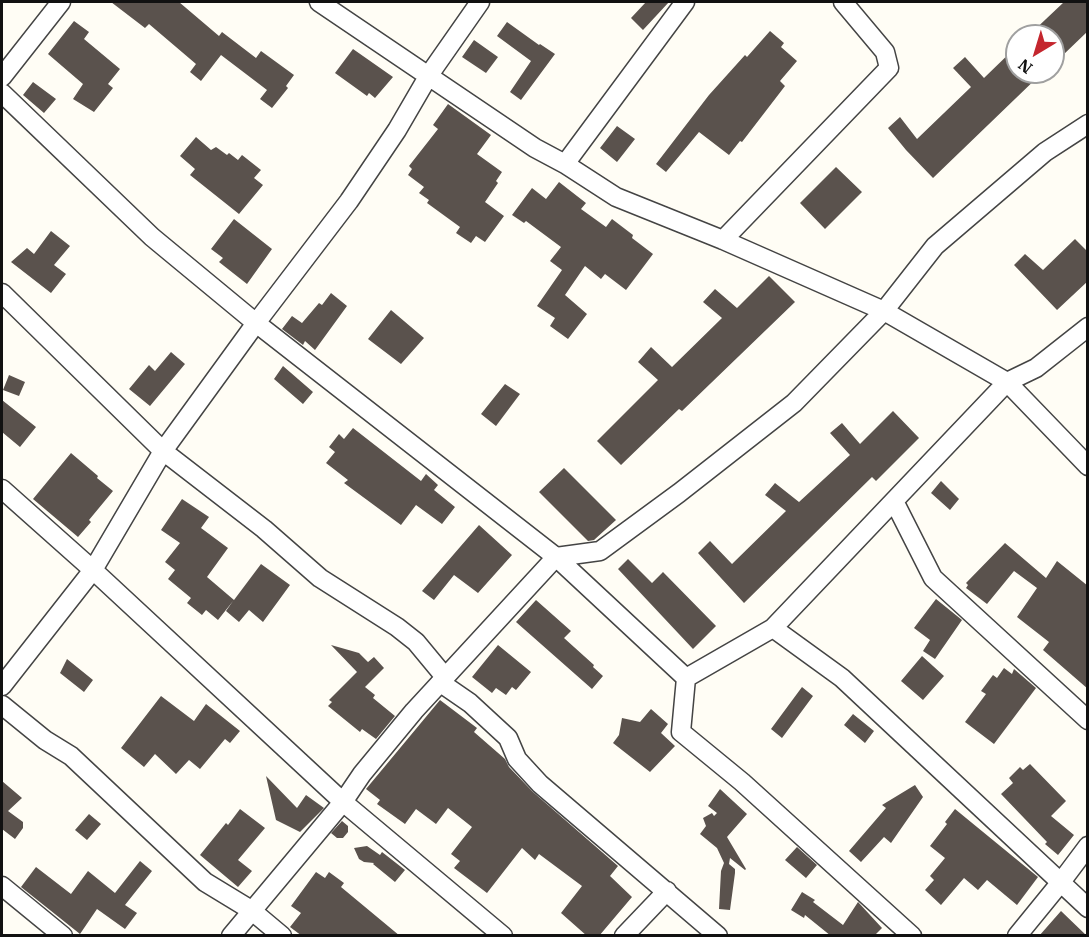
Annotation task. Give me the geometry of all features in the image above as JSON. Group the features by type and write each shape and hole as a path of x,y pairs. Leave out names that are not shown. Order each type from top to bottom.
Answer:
{"street":[{"path":"2,77 61,2"},
{"path":"318,2 535,148 565,164 616,197 723,240 884,310 1007,382 1088,466"},
{"path":"2,686 93,570 163,451 349,201 397,130 429,75 480,2"},
{"path":"565,164 685,2"},
{"path":"723,240 889,68 885,52 843,2"},
{"path":"2,93 152,237 256,323 556,557 686,678"},
{"path":"231,936 343,802 384,747 556,557 600,551 680,494 794,403 884,310 935,246 1045,152 1088,124"},
{"path":"2,293 163,451 264,529 320,578 397,627 416,642 443,680 508,738 517,759 540,783 718,936"},
{"path":"686,678 773,628 1007,382 1036,368 1088,327"},
{"path":"2,489 93,570 343,802 503,936"},
{"path":"894,501 933,578 1088,720"},
{"path":"773,628 842,678 1088,908"},
{"path":"686,678 681,732 742,782 912,936"},
{"path":"2,705 45,740 71,756 205,882 251,910 282,936"},
{"path":"1017,936 1088,846"},
{"path":"2,887 62,936"},
{"path":"624,936 667,891"}],"building":[{"path":"111,2 179,2 219,36 222,32 256,58 261,51 294,75 286,86 288,88 272,108 260,99 267,90 221,55 201,81 190,72 196,64 149,24 145,28"},
{"path":"646,2 669,2 643,30 631,18"},
{"path":"1064,2 1088,2 1088,31 1065,53 1065,24 1041,24"},
{"path":"74,21 89,32 84,39 120,69 108,84 113,88 94,112 73,99 83,84 48,54"},
{"path":"507,22 555,54 521,100 510,92 531,61 497,36"},
{"path":"770,31 784,43 781,47 797,61 780,81 785,86 742,142 740,141 729,155 699,132 666,172 656,164 709,95"},
{"path":"474,40 498,57 486,73 462,57"},
{"path":"353,49 393,77 375,98 369,93 367,96 335,73"},
{"path":"965,57 984,78 1005,58 1005,84 1031,84 933,178 888,128 900,117 917,139 971,87 953,68"},
{"path":"33,82 56,99 44,113 23,95"},
{"path":"448,104 491,135 477,154 502,172 496,181 498,183 485,202 504,216 485,242 476,236 471,243 456,233 460,227 427,203 429,200 419,193 424,187 408,175 412,169 409,166 438,129 433,125"},
{"path":"617,126 635,139 617,162 600,148"},
{"path":"196,137 211,150 216,147 238,160 242,155 261,170 254,178 263,185 239,214 190,175 195,169 180,156"},
{"path":"836,167 862,192 825,229 800,203"},
{"path":"559,182 586,203 581,209 606,227 612,219 653,254 626,290 605,274 601,279 585,266 565,295 587,314 568,339 550,326 555,318 537,306 562,270 550,261 561,247 526,221 524,223 512,215 532,188 546,199"},
{"path":"234,219 272,249 247,284 219,262 223,258 211,249"},
{"path":"51,231 70,246 54,265 66,274 51,293 11,262 27,248 34,254"},
{"path":"1075,239 1088,252 1088,281 1057,310 1014,265 1025,254 1043,270"},
{"path":"769,276 795,302 682,411 679,409 621,465 597,441 658,380 638,362 651,347 672,367 722,318 703,302 715,289 737,308"},
{"path":"331,293 347,306 315,350 305,341 303,345 282,329 292,316 302,323 319,303 322,305"},
{"path":"391,310 424,338 401,364 368,339"},
{"path":"171,352 185,364 150,406 129,389 149,365 155,371"},
{"path":"283,366 313,392 303,404 274,379"},
{"path":"9,375 25,382 19,396 3,390"},
{"path":"505,384 520,394 496,426 481,414"},
{"path":"2,400 36,427 20,447 2,432"},
{"path":"893,411 919,438 876,481 872,477 744,603 698,553 710,541 732,564 786,511 765,495 775,483 799,502 850,455 830,433 842,423 860,444"},
{"path":"353,428 421,481 426,474 438,485 434,490 455,507 442,524 416,505 401,525 344,483 348,480 326,463 335,452 329,447 339,434 344,439"},
{"path":"71,453 113,491 78,537 33,499"},
{"path":"564,468 616,520 594,540 588,541 539,492"},
{"path":"941,481 959,499 950,510 931,493"},
{"path":"182,499 209,517 201,528 228,548 207,577 234,600 261,564 290,585 263,622 249,610 239,622 226,611 233,601 218,620 206,610 202,615 187,603 191,598 168,579 175,570 165,562 180,543 161,530"},
{"path":"479,525 512,555 478,593 454,575 434,600 422,591"},
{"path":"1005,543 1046,578 1057,561 1088,586 1088,689 1043,650 1049,642 1017,617 1037,588 1014,571 987,604 966,588 968,585 966,583"},
{"path":"628,559 652,583 663,572 716,626 693,649 618,569"},
{"path":"936,599 962,620 935,659 923,651 930,640 914,628"},
{"path":"536,600 571,631 564,638 603,676 592,689 516,622"},
{"path":"331,645 359,653 368,662 374,657 384,668 365,687 375,695 373,698 395,716 376,739 362,729 360,732 328,706 332,702 329,700 357,672"},
{"path":"498,645 531,672 516,690 512,687 506,695 496,688 492,693 472,677"},
{"path":"922,656 944,676 923,700 901,681"},
{"path":"67,659 93,680 84,692 60,673"},
{"path":"1004,668 1012,674 1014,669 1036,688 994,744 965,722 986,694 981,691 993,675 997,678"},
{"path":"802,687 813,696 782,738 771,729"},
{"path":"161,696 194,721 206,704 240,731 230,743 225,739 200,769 189,760 176,774 155,754 144,767 121,748"},
{"path":"440,700 477,728 474,732 505,759 509,767 533,792 618,866 610,876 632,897 599,936 587,936 561,913 582,886 539,854 535,860 522,848 487,893 454,868 460,861 451,854 472,827 448,808 436,824 416,809 405,824 377,804 380,800 366,789"},
{"path":"651,709 668,724 661,733 675,746 650,772 613,743 619,735 622,718 640,722"},
{"path":"853,714 874,731 865,743 844,725"},
{"path":"1030,764 1066,801 1051,816 1074,835 1058,855 1045,844 1047,842 1001,794 1013,783 1009,778 1020,767 1023,770"},
{"path":"266,776 297,808 306,795 324,808 300,832 276,820"},
{"path":"2,781 22,798 8,811 23,822 23,828 15,839 2,829"},
{"path":"915,785 923,797 891,843 884,837 861,862 849,851 886,808 882,805"},
{"path":"720,789 747,814 727,837 746,869 730,858 729,864 735,869 735,873 730,910 719,909 721,871 724,863 717,848 700,834 706,826 703,818 712,813 714,816 717,813 708,806"},
{"path":"240,809 265,828 238,860 252,871 238,887 200,855"},
{"path":"955,809 1038,877 1017,905 987,880 978,890 964,878 941,905 925,890 934,880 930,876 945,858 930,846"},
{"path":"89,814 101,824 87,840 75,830"},
{"path":"342,821 348,826 348,832 343,838 337,838 331,833"},
{"path":"367,846 380,855 382,852 405,870 395,882 374,863 359,859 354,848"},
{"path":"797,847 817,865 806,878 785,860"},
{"path":"140,861 152,871 125,905 137,913 125,929 97,909 80,934 21,887 36,867 71,894 88,871 115,893"},
{"path":"316,872 325,878 329,872 344,883 341,887 400,936 302,936 290,927 301,913 291,906"},
{"path":"802,892 815,900 813,902 843,925 858,902 882,928 874,936 831,936 805,915 804,918 791,910"},
{"path":"1061,911 1087,936 1039,936"}]}
